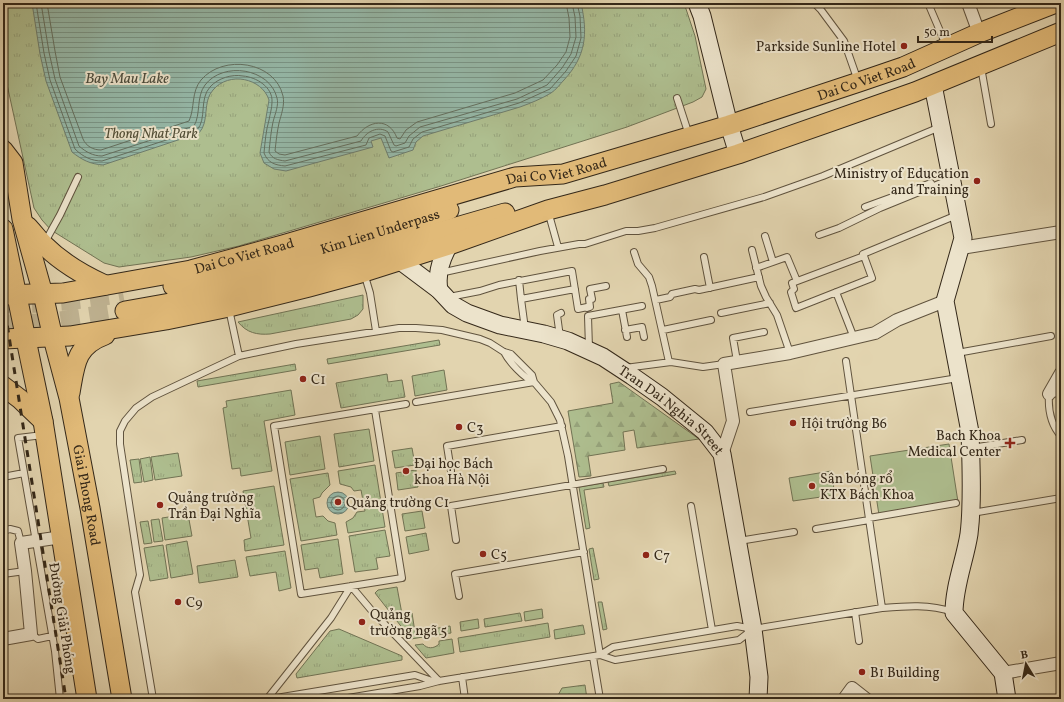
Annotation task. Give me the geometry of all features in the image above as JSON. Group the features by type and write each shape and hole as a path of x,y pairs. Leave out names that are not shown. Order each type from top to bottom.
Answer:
{"main road":[{"name":"Dai Co Viet Road","path":"9,295 63,293 191,270 515,178 563,174 729,125 858,82 903,66 946,46 1057,3"},
{"path":"1057,3 1061,13"},
{"name":"Dai Co Viet Road","path":"3,339 53,338 70,336 124,311 166,320 229,307 364,272 449,245 548,210 605,195 738,154 933,85 1061,32"},
{"name":"Giai Phong Road","path":"3,150 13,163 22,219 43,294 69,398 90,508 122,699"},
{"name":"Kim Lien Underpass","path":"124,311 196,282 242,272 392,228 563,174"},
{"name":"Kim Lien Underpass","path":"124,311 198,298 294,274 507,212 548,210"},
{"path":"22,219 43,245 87,277 105,285"},
{"path":"3,229 9,295 25,339 44,428 87,699"},
{"path":"69,398 78,356 88,343 96,338 124,311"},
{"path":"3,386 20,399 44,428"}],"street":[{"path":"697,3 702,16 729,125 738,154"},
{"path":"968,3 979,33"},
{"path":"933,85 963,238 945,301 970,432 970,513 968,534 955,598 954,613 1003,673 1007,699"},
{"path":"961,248 1061,232"},
{"path":"442,294 439,273 442,257 449,245"},
{"name":"Tran Dai Nghia Street","path":"399,260 442,294 453,305 467,313 500,325 561,339 589,350 621,369 662,397 705,432 722,454 753,629 759,677 758,699"},
{"path":"722,454 733,421 724,364 790,353 875,333 898,320 945,301"},
{"path":"1049,394 1061,373"},
{"path":"3,638 31,634 21,543 62,537"},
{"path":"1003,673 1061,663"},
{"path":"844,699 852,688 866,699"}],"lane":[{"path":"814,3 844,41 858,82"},
{"path":"928,3 946,46"},
{"path":"981,65 991,124"},
{"path":"678,98 690,136"},
{"path":"439,273 558,247 586,244 626,231 638,231 655,228 764,197 823,176 942,126"},
{"path":"43,245 60,215 78,177"},
{"path":"865,207 952,177"},
{"path":"819,235 839,228 880,208 952,177"},
{"path":"548,210 558,247"},
{"path":"864,256 872,278 796,308 791,292 794,289 792,283 864,256 863,254 958,214"},
{"path":"766,236 773,262"},
{"path":"752,250 763,292 777,315 790,353"},
{"path":"634,252 641,268 651,281 669,362"},
{"path":"704,257 710,288"},
{"path":"756,268 787,257 797,281"},
{"path":"442,294 480,291 519,280 572,271 578,309 590,307 589,299 592,299 590,289 606,286"},
{"path":"364,272 370,293 376,331"},
{"path":"656,300 670,297 672,294 688,290 710,288 759,277"},
{"path":"519,280 526,330"},
{"path":"521,298 575,289"},
{"path":"836,292 854,338"},
{"path":"721,313 770,303"},
{"path":"588,316 642,306"},
{"path":"229,307 239,356"},
{"path":"587,307 589,350"},
{"path":"622,310 627,337"},
{"path":"561,313 557,315 561,339"},
{"path":"663,330 711,320"},
{"path":"625,330 642,327 644,337"},
{"path":"153,699 135,592 140,575 120,444 120,431 125,421 136,408 152,397 239,356 296,344 376,331 416,328 442,330 480,339 490,343 504,352 507,359 528,380 534,382 551,402 562,426 600,655"},
{"path":"737,361 733,338 764,332"},
{"path":"955,353 1051,336"},
{"path":"621,369 644,364 669,362 703,367 724,364"},
{"path":"846,362 882,608"},
{"path":"750,412 960,377"},
{"path":"416,402 534,382"},
{"path":"1061,393 1049,394 1050,412 1054,426 1061,436"},
{"path":"375,410 402,578 301,594 274,426 406,404"},
{"path":"451,471 447,446 562,426"},
{"name":"Đường Giải Phóng","path":"44,428 18,438 52,636 60,699"},
{"path":"970,448 1022,440"},
{"path":"456,540 451,506 663,469"},
{"path":"3,477 24,473"},
{"path":"970,513 1061,498"},
{"path":"816,529 956,504"},
{"path":"690,506 712,630"},
{"path":"3,531 10,529 18,530 21,543"},
{"path":"738,541 794,532"},
{"path":"459,596 455,574 584,552"},
{"path":"3,574 25,571"},
{"path":"351,586 437,682"},
{"path":"267,699 331,618 351,586"},
{"path":"342,699 357,698 437,682 600,655 613,647 736,626 753,629 882,608 921,606 942,608 954,613"},
{"path":"854,612 859,641"},
{"path":"600,655 615,660 739,640 753,629"},
{"path":"31,634 38,639 52,636"},
{"path":"593,656 600,699"},
{"path":"270,699 415,675 437,682"},
{"path":"462,678 465,699"}],"green space":[{"name":"Thong Nhat Park","path":"3,3 684,3 695,36 706,89 702,97 693,102 627,127 441,186 239,246 191,257 119,267 104,263 51,230 34,208 3,66"},
{"path":"363,295 363,309 358,315 351,319 270,334 257,334 249,331 238,322"},
{"path":"439,340 440,345 328,364 327,359"},
{"path":"295,364 296,370 198,387 197,381"},
{"path":"444,370 447,390 415,396 412,376"},
{"path":"387,374 388,382 402,380 405,397 341,408 336,383"},
{"path":"619,382 699,439 637,448 634,430 623,432 625,450 588,456 591,476 579,477 568,411 613,403 610,384"},
{"path":"291,390 295,415 264,421 272,471 241,476 240,468 232,469 223,408 227,407 226,401"},
{"path":"369,429 374,461 339,467 334,434"},
{"path":"320,436 325,469 290,475 285,442"},
{"path":"949,444 958,502 879,515 870,456"},
{"path":"412,448 415,465 395,468 392,451"},
{"path":"178,453 182,476 155,480 151,457"},
{"path":"150,457 153,480 144,482 140,459"},
{"path":"139,459 142,482 134,483 130,460"},
{"path":"375,465 385,527 348,533 346,522 353,518 357,512 365,511 361,490 354,491 351,487 340,484 338,471"},
{"path":"416,470 418,487 398,490 396,473"},
{"path":"675,471 676,474 609,486 608,482"},
{"name":"Sân bóng rổ KTX Bách Khoa","path":"831,471 835,495 793,501 789,478"},
{"path":"328,473 330,485 320,497 313,499 316,517 323,516 328,521 335,523 337,535 301,541 290,479"},
{"path":"603,483 604,487 584,490 590,528 586,529 579,487"},
{"path":"274,486 284,545 245,551 244,540 251,538 243,491"},
{"path":"422,511 425,528 405,531 402,514"},
{"path":"188,514 192,536 165,540 162,518"},
{"path":"159,519 163,541 154,542 151,520"},
{"path":"148,521 152,543 144,544 140,522"},
{"path":"385,530 390,556 376,558 378,569 355,572 349,536"},
{"path":"426,533 429,550 409,554 406,537"},
{"path":"338,539 343,574 320,578 318,568 305,570 301,545"},
{"path":"187,541 193,574 171,578 166,545"},
{"path":"163,545 168,578 150,581 144,548"},
{"path":"593,548 599,579 594,580 589,549"},
{"path":"285,551 291,588 279,591 276,572 250,576 246,557"},
{"path":"235,560 238,577 199,583 197,566"},
{"path":"397,587 402,614 412,613 415,632 450,626 451,633 437,635 435,632 430,631 423,637 411,639 375,593 378,590"},
{"path":"598,602 602,602 607,629 603,630"},
{"path":"542,609 543,618 525,621 524,612"},
{"path":"520,613 522,621 485,627 484,619"},
{"path":"478,619 479,628 461,631 460,622"},
{"path":"548,623 550,637 460,652 458,638"},
{"path":"583,625 585,634 555,639 554,630"},
{"path":"339,629 402,656 402,660 297,678 296,674 330,631"},
{"path":"452,639 454,653 426,658 415,645 423,644 426,647 433,648 439,644 439,641"},
{"path":"585,685 587,699 556,699 562,688"}],"water":[{"name":"Bay Mau Lake","path":"32,3 581,3 584,35 581,53 577,62 564,80 551,93 520,107 423,136 416,142 413,150 389,158 381,138 371,141 373,147 286,171 274,169 264,163 260,153 269,100 260,86 252,82 236,79 228,80 213,90 208,100 204,123 199,133 103,165 86,161 72,152 46,81"},
{"path":"338,492 346,495 349,503 346,511 338,514 330,511 327,503 330,495"}],"tunnel":[{"path":"3,304 63,301 123,293"},
{"path":"3,324 47,323 125,311"}],"railway":[{"path":"3,298 66,699"}],"place":[{"name":"Parkside Sunline Hotel","path":"904,46"},
{"name":"Ministry of Education and Training","path":"977,181"},
{"name":"C1","path":"303,379"},
{"name":"Hội trường B6","path":"793,423"},
{"name":"C3","path":"459,427"},
{"name":"Bach Khoa Medical Center","path":"1010,443"},
{"name":"Đại học Bách khoa Hà Nội","path":"406,471"},
{"name":"Sân bóng rổ KTX Bách Khoa","path":"812,486"},
{"name":"Quảng trường C1","path":"338,502"},
{"name":"Quảng trường Trần Đại Nghĩa","path":"160,505"},
{"name":"C5","path":"483,554"},
{"name":"C7","path":"646,555"},
{"name":"C9","path":"178,602"},
{"name":"Quảng trường ngã 5","path":"362,622"},
{"name":"B1 Building","path":"862,672"}]}
